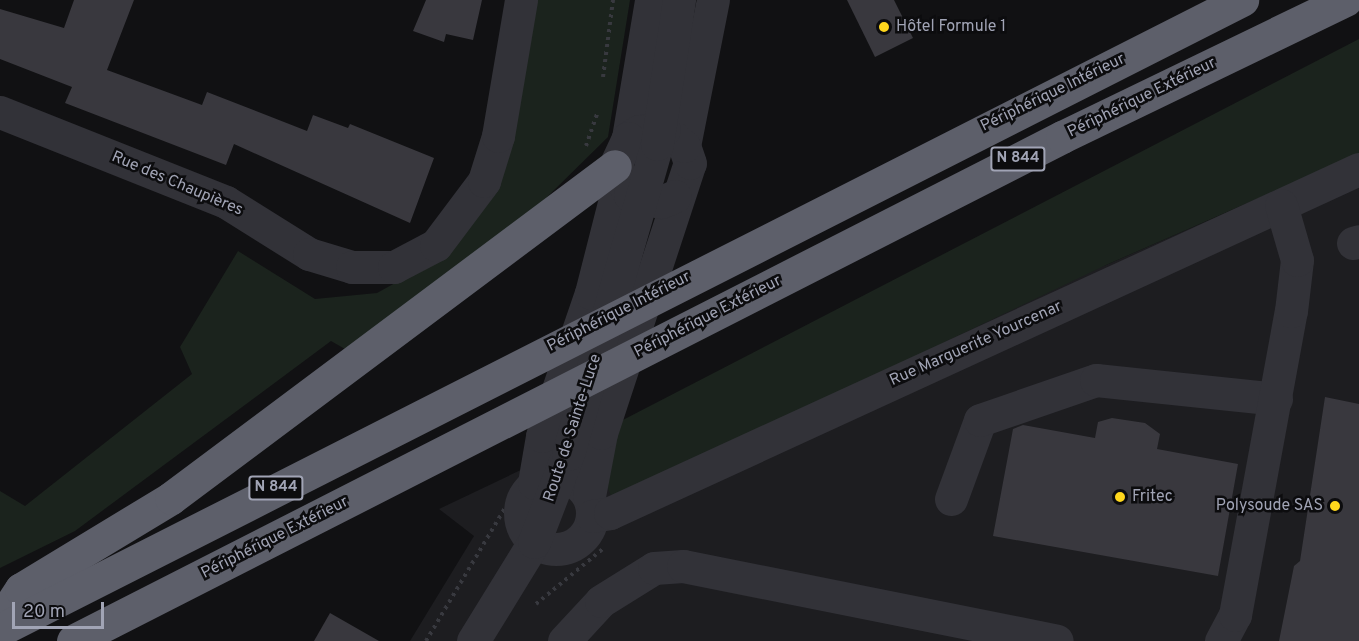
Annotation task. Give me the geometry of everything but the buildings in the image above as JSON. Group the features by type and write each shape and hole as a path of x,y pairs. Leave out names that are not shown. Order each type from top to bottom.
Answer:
{"highway":[{"name":"Périphérique Intérieur","path":"0,630 553,346 1242,0"},
{"name":"Périphérique Extérieur","path":"73,641 693,325 1346,0"},
{"path":"0,621 21,589 171,498 626,172"}],"street":[{"name":"Rue des Chaupières","path":"0,112 226,202 309,254 352,267 394,267 436,245 484,181 498,136 522,0"},
{"name":"Route de Sainte-Luce","path":"547,480 542,436 591,293 626,172 651,0"},
{"name":"Route de Sainte-Luce","path":"591,506 600,433 675,196 687,181 690,163 672,137 680,0"},
{"name":"Route de Sainte-Luce","path":"626,172 672,137 713,0"},
{"path":"672,137 626,172 661,202 675,196"},
{"name":"Rue Marguerite Yourcenar","path":"591,506 610,513 1359,169"},
{"path":"1221,641 1235,615 1276,399 1298,260 1281,205"},
{"path":"951,499 980,420 1096,380 1276,399"},
{"path":"547,480 579,484 591,506 588,530 564,548 534,542 520,520 525,493 547,480"},
{"path":"473,641 534,542"},
{"path":"564,641 601,601 654,568 683,566 1057,641"}],"shaded area":[{"path":"533,0 630,0 608,137 544,200 345,349 331,341 75,531 0,568 0,491 25,506 192,374 180,347 238,251 315,299 377,293 435,261 481,205"},
{"path":"1359,39 1359,154 1106,265 669,474 611,496 588,438"},
{"path":"1359,154 1359,641 410,641 474,536 439,509 588,438 1106,265"}],"place":[{"name":"Hôtel Formule 1","path":"884,27"},
{"name":"Fritec","path":"1120,497"},
{"name":"Polysoude SAS","path":"1335,506"}]}
